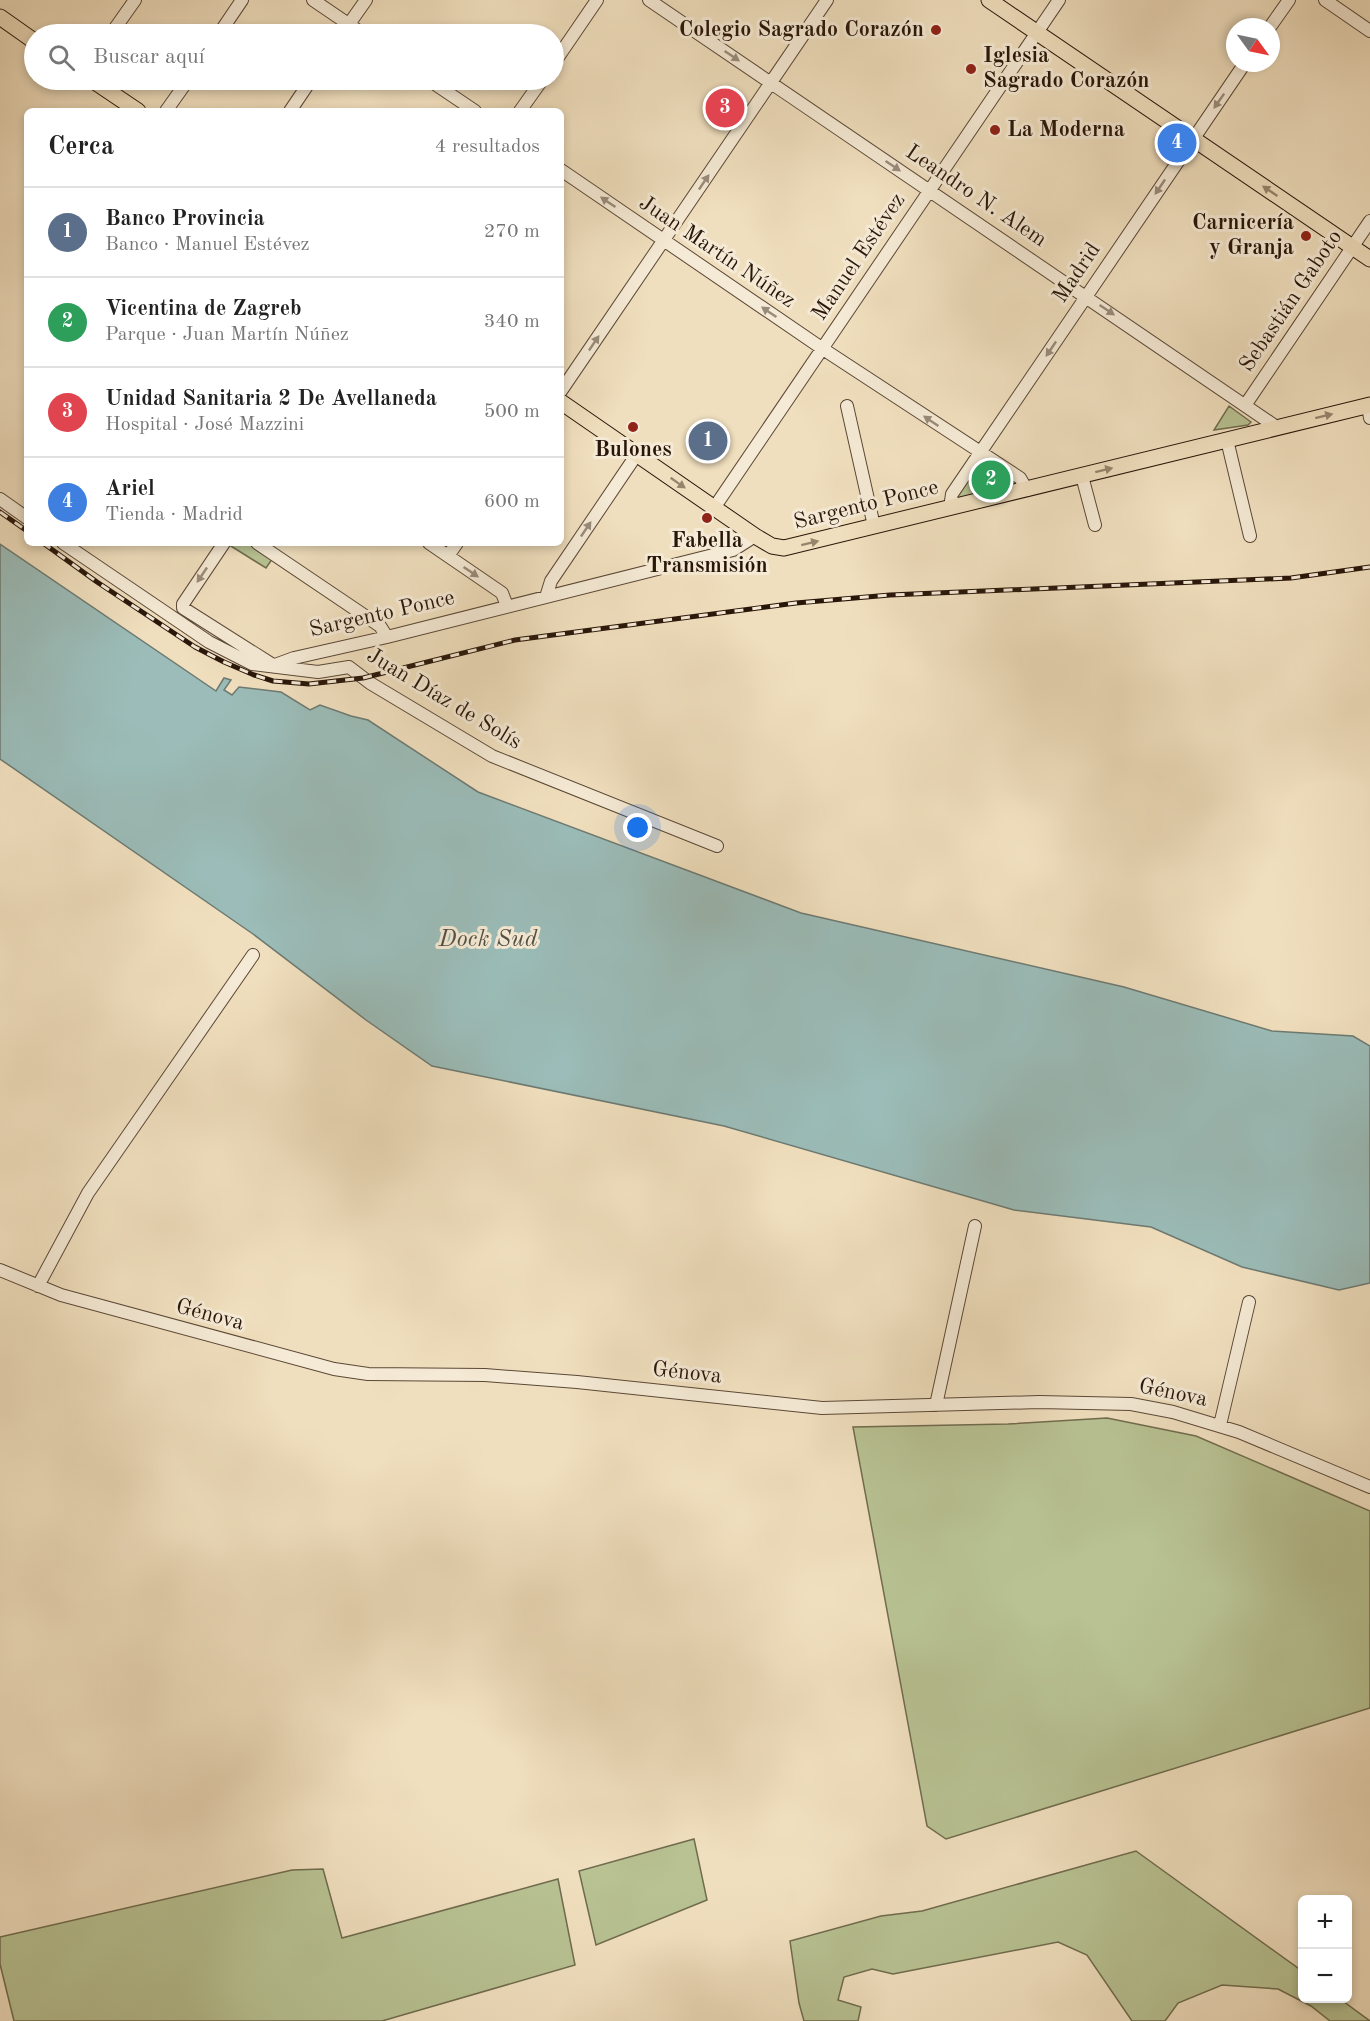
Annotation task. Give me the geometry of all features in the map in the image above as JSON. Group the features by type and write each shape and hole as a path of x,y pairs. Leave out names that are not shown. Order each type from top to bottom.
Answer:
{"main road":[{"path":"990,0 1370,259"},
{"path":"0,17 24,34"},
{"path":"107,90 134,108"},
{"path":"564,404 755,536"},
{"name":"Sargento Ponce","path":"755,536 772,546 792,547 1227,440 1369,409"}],"street":[{"path":"118,24 135,0"},
{"path":"226,24 243,0"},
{"path":"313,0 339,24"},
{"path":"349,24 366,0"},
{"path":"564,48 597,0"},
{"name":"Leandro N. Alem","path":"649,0 1246,404 1278,428"},
{"path":"564,387 827,0"},
{"name":"Manuel Estévez","path":"714,508 1059,0"},
{"path":"1276,18 1289,0"},
{"path":"1325,0 1370,31"},
{"name":"Madrid","path":"950,508 952,494 1239,72"},
{"path":"168,108 181,90"},
{"path":"292,108 304,90"},
{"path":"444,90 471,108"},
{"path":"522,108 535,90"},
{"name":"Juan Martín Núñez","path":"564,172 822,349 1020,478 1027,490"},
{"name":"Sebastián Gaboto","path":"1246,404 1370,221"},
{"path":"847,406 874,526"},
{"path":"1227,440 1250,536"},
{"path":"546,597 551,580 637,454"},
{"path":"1082,476 1095,525"},
{"path":"0,500 24,516"},
{"name":"Sargento Ponce","path":"274,666 294,658 387,637 733,550 755,536"},
{"name":"Juan Díaz de Solís","path":"67,546 209,642 252,664 318,672 349,667 370,683 492,756 717,846"},
{"path":"222,546 183,604 183,608 274,666"},
{"path":"262,546 380,626 387,637"},
{"path":"433,546 502,593 507,606"},
{"path":"448,556 455,546"},
{"path":"38,1286 88,1193 253,955"},
{"path":"936,1405 975,1226"},
{"name":"Génova","path":"0,1270 91,1304 296,1360 354,1372 485,1375 589,1383 812,1408 1036,1402 1131,1404 1173,1412 1220,1425 1370,1487"},
{"path":"1220,1425 1249,1302"}],"green space":[{"path":"1229,406 1251,422 1248,425 1214,430"},
{"path":"980,453 1023,482 950,508"},
{"path":"231,546 262,546 275,555 266,568"},
{"path":"1107,1418 1196,1436 1370,1511 1370,1708 946,1839 927,1826 853,1427 1008,1424"},
{"path":"694,1839 707,1900 596,1945 579,1871"},
{"path":"1136,1851 1298,1968 1298,1999 1278,1989 1222,1985 1178,2003 1165,2021 1132,2021 1087,1955 1058,1942 893,1974 872,1969 844,1977 838,2000 861,2007 858,2021 804,2021 799,2003 790,1941 881,1916 922,1911"},
{"path":"323,1869 342,1938 558,1879 575,1965 382,2021 14,2021 0,1964 0,1937 292,1870"},
{"path":"1305,2003 1345,2003 1370,2021 1330,2021"}],"water":[{"name":"Dock Sud","path":"0,544 216,691 224,678 231,680 224,690 232,695 239,687 281,692 310,710 320,705 368,720 478,792 801,913 1124,987 1272,1031 1353,1036 1370,1046 1370,1283 1339,1290 1242,1267 1151,1227 1014,1210 724,1126 432,1066 366,1020 253,934 0,759"}],"railway":[{"path":"0,512 24,529"},
{"path":"47,546 195,647 254,675 273,681 309,684 363,678 515,640 796,603 890,595 1291,578 1370,567"}],"place":[{"name":"Colegio Sagrado Corazón","path":"936,30"},
{"name":"Iglesia Sagrado Corazón","path":"971,69"},
{"name":"Unidad Sanitaria 2 De Avellaneda","path":"725,108"},
{"name":"La Moderna","path":"995,130"},
{"name":"Ariel","path":"1177,143"},
{"name":"Carnicería y Granja","path":"1306,236"},
{"name":"Bulones","path":"633,427"},
{"name":"Banco Provincia","path":"708,441"},
{"name":"Vicentina de Zagreb","path":"991,480"},
{"name":"Fabella Transmisión","path":"707,518"}]}
